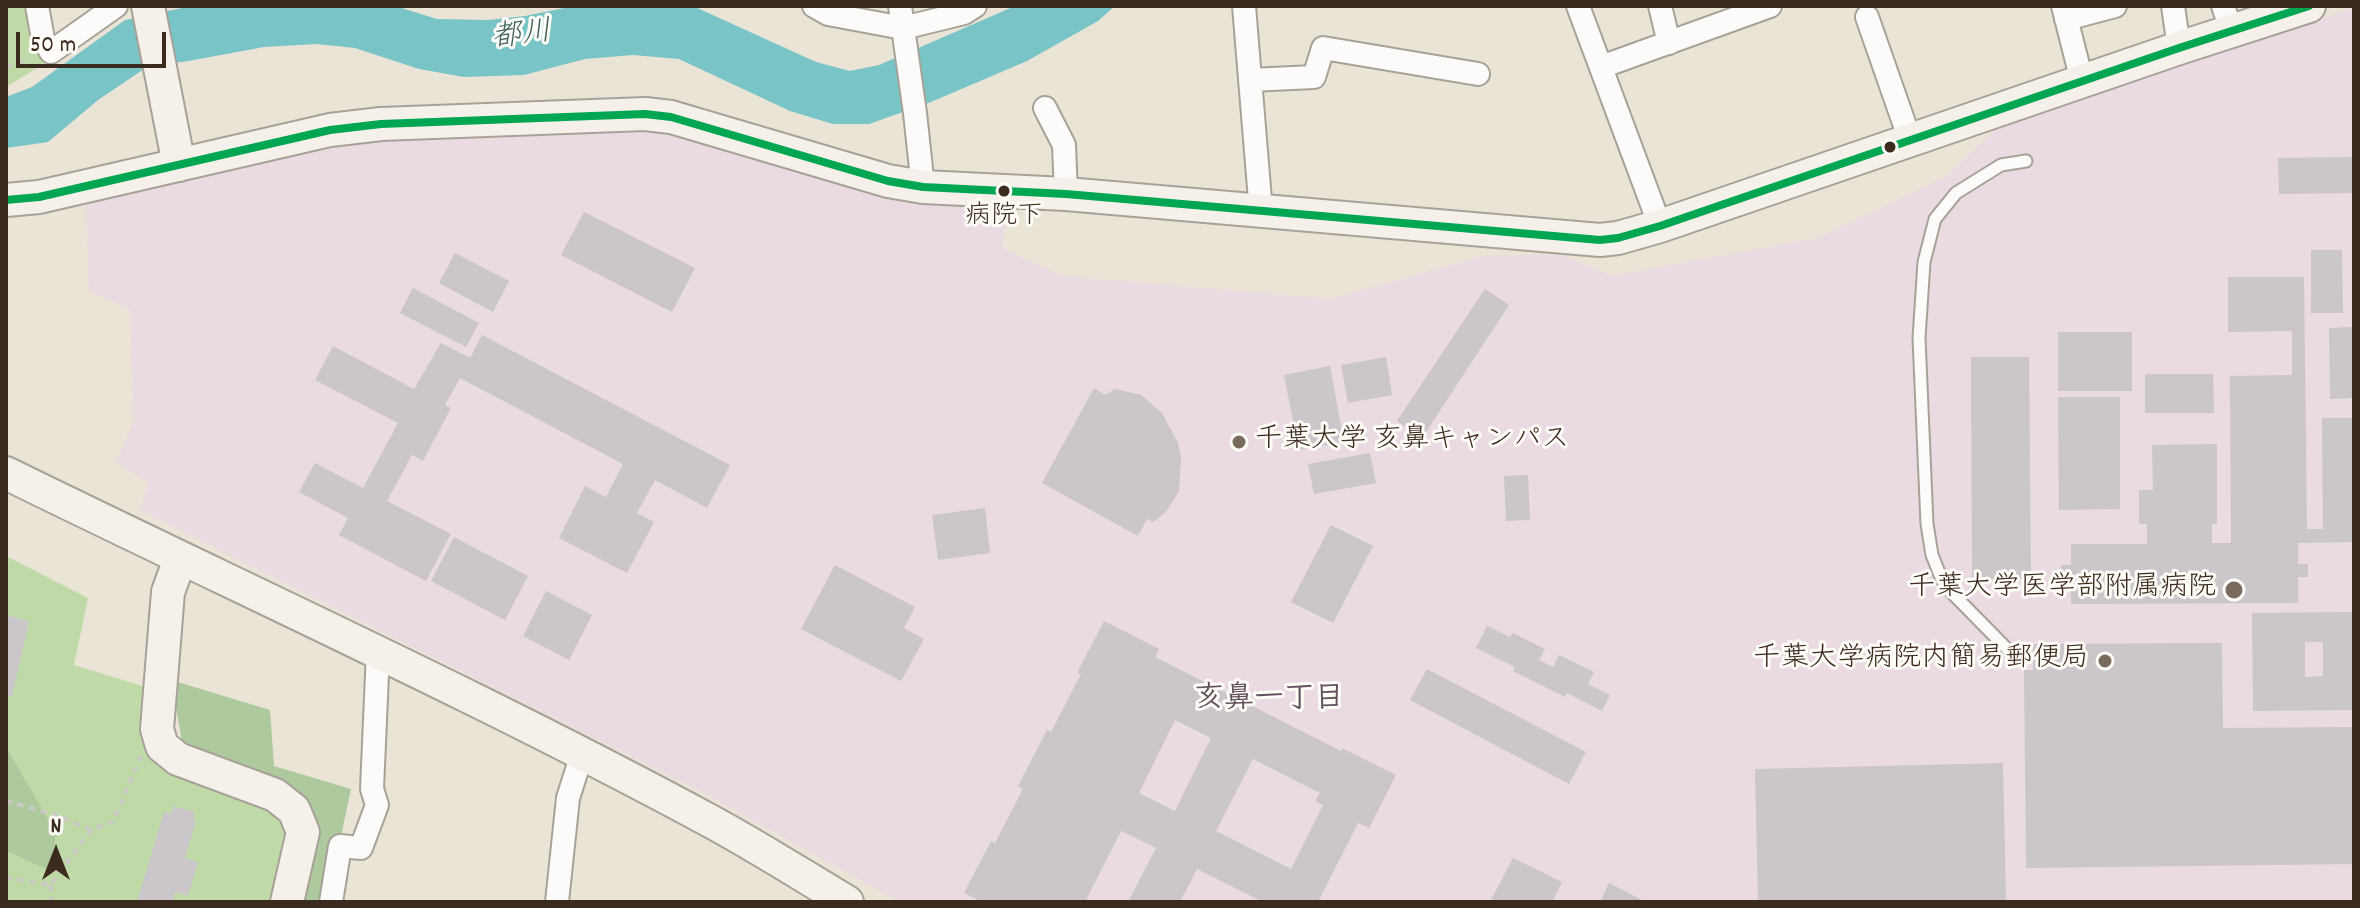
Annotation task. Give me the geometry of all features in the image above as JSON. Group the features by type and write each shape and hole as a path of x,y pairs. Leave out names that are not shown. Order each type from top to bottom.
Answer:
{"street":[{"path":"37,6 43,39 51,52 116,6"},
{"path":"148,6 179,165"},
{"path":"814,6 828,14 903,26 964,13 975,6"},
{"path":"1244,6 1261,212"},
{"path":"1578,6 1660,226"},
{"path":"1660,6 1669,43"},
{"path":"1601,67 1770,6"},
{"path":"2082,81 2064,13 2115,6"},
{"path":"2173,6 2179,48"},
{"path":"6,200 39,197 330,130 381,124 645,114 671,117 888,181 923,187 1066,194 1574,239 1618,238 2179,48 2227,19 2309,6"},
{"path":"1867,17 1910,140"},
{"path":"903,26 923,187"},
{"path":"1250,80 1314,77 1323,48 1478,74"},
{"path":"1045,108 1064,145 1066,194"},
{"path":"6,473 180,559 378,651 582,754 714,823 847,902"},
{"path":"180,559 168,592 157,729 162,746 178,759 275,795 294,810 303,832 287,902"},
{"path":"331,902 340,846 361,848 377,805 372,789 378,651"},
{"path":"557,902 568,798 582,754"}],"lane":[{"path":"2017,659 1952,593 1942,580 1932,555 1927,524 1919,338 1924,262 1935,219 1956,193 2001,165 2026,161"}],"path":[{"path":"6,67 51,52"},
{"path":"51,902 51,885 91,830 113,822 142,754 162,746"},
{"path":"6,801 56,815 91,830"},
{"path":"6,878 51,885"}],"shaded area":[{"name":"千葉大学 亥鼻キャンパス","path":"2354,8 2354,902 900,902 698,790 140,510 149,483 116,462 134,422 130,309 89,291 86,198 380,139 655,132 893,196 1009,204 1002,248 1062,276 1331,299 1487,255 1562,255 1612,276 1818,238 1944,178 2003,123"}],"green space":[{"path":"6,6 29,6 35,48 47,62 6,87"},
{"path":"6,556 88,598 74,665 149,688 149,750 160,766 247,797 281,817 292,836 274,902 6,902"},
{"path":"171,680 270,710 274,766 351,789 327,902 298,902 313,845 265,776 183,747"},
{"path":"6,747 56,833 51,871 6,851"}],"water":[{"name":"都川","path":"192,6 395,6 437,19 488,20 574,6 693,6 816,62 850,71 879,65 1015,6 1115,6 1098,21 1027,61 931,102 869,124 833,124 790,111 679,59 633,55 585,59 524,75 464,77 419,69 355,48 317,44 264,47 183,62 153,63 98,100 48,142 6,148 6,97 32,87 125,20"}],"building":[{"path":"2354,157 2354,193 2279,194 2278,158"},
{"path":"584,212 695,268 672,312 561,255"},
{"path":"2311,250 2342,250 2343,313 2311,313"},
{"path":"455,253 509,281 493,312 439,283"},
{"path":"2228,277 2304,277 2307,529 2323,529 2322,418 2354,418 2354,542 2298,543 2298,564 2308,564 2308,577 2298,577 2298,603 2071,604 2071,578 2061,578 2061,565 2071,565 2071,544 2147,544 2147,524 2139,524 2139,490 2153,490 2152,445 2217,444 2217,524 2212,524 2212,543 2231,543 2230,376 2292,375 2292,331 2228,332"},
{"path":"413,288 479,323 466,347 400,313"},
{"path":"1485,289 1509,305 1422,438 1397,421"},
{"path":"2354,327 2354,398 2330,399 2329,328"},
{"path":"2058,332 2132,332 2132,391 2058,391"},
{"path":"482,335 730,465 707,508 655,480 637,513 654,522 627,573 559,538 585,486 606,497 623,464 460,378 445,405 451,408 423,461 412,455 387,501 451,534 426,581 339,535 348,518 299,492 315,463 363,488 398,423 315,380 333,346 414,389 441,343 470,358"},
{"path":"1386,357 1392,395 1348,403 1341,365"},
{"path":"1971,357 2029,357 2031,579 1972,580"},
{"path":"1330,366 1344,442 1299,450 1284,375"},
{"path":"2145,374 2213,374 2214,413 2145,413"},
{"path":"1094,388 1105,395 1115,389 1141,395 1162,413 1178,443 1181,458 1179,491 1166,512 1153,522 1147,519 1138,536 1042,483"},
{"path":"2058,397 2120,397 2120,509 2059,510"},
{"path":"1370,453 1376,483 1314,494 1308,464"},
{"path":"1528,475 1530,520 1506,521 1504,476"},
{"path":"985,508 990,553 938,560 932,515"},
{"path":"1331,525 1373,546 1333,623 1291,602"},
{"path":"454,537 528,576 505,620 431,581"},
{"path":"835,565 915,607 904,628 924,639 901,681 801,629"},
{"path":"546,591 592,615 569,660 523,636"},
{"path":"2354,612 2354,710 2253,711 2252,613","holes":["2305,642 2323,642 2323,676 2305,677"]},
{"path":"6,615 29,621 12,697 6,696"},
{"path":"1104,621 1159,649 1155,657 1341,751 1342,748 1396,775 1369,828 1358,823 1318,902 1263,902 1197,869 1180,902 1128,902 1156,848 1121,831 1085,902 983,902 964,893 1023,789 1018,786 1047,730 1051,732 1081,674 1077,673","holes":["1175,720 1211,738 1175,811 1139,793","1253,759 1320,793 1315,801 1323,805 1291,869 1216,831"]},
{"path":"1487,626 1510,637 1513,633 1545,649 1539,660 1553,667 1559,655 1594,672 1588,684 1610,695 1602,711 1513,671 1515,667 1476,648"},
{"path":"2222,643 2223,728 2354,727 2354,864 2026,868 2024,670 2033,670 2033,644"},
{"path":"1427,669 1586,752 1569,784 1410,700"},
{"path":"2003,763 2006,902 1758,902 1755,769"},
{"path":"173,806 195,812 193,820 196,821 185,858 198,862 188,896 175,892 173,902 137,902 164,812 171,814"},
{"path":"1513,858 1562,882 1552,902 1490,902"},
{"path":"1609,883 1646,902 1600,902"}],"transit line":[{"path":"6,200 39,197 330,130 381,124 645,114 671,117 888,181 923,187 1066,194 1600,240 1660,226 2309,6"}],"place":[{"name":"病院下","path":"1004,191"},
{"name":"千葉大学 亥鼻キャンパス","path":"1239,442"},
{"name":"千葉大学医学部附属病院","path":"2234,590"},
{"name":"千葉大学病院内簡易郵便局","path":"2105,661"}],"district":[{"name":"亥鼻一丁目","path":"1269,702"}]}
